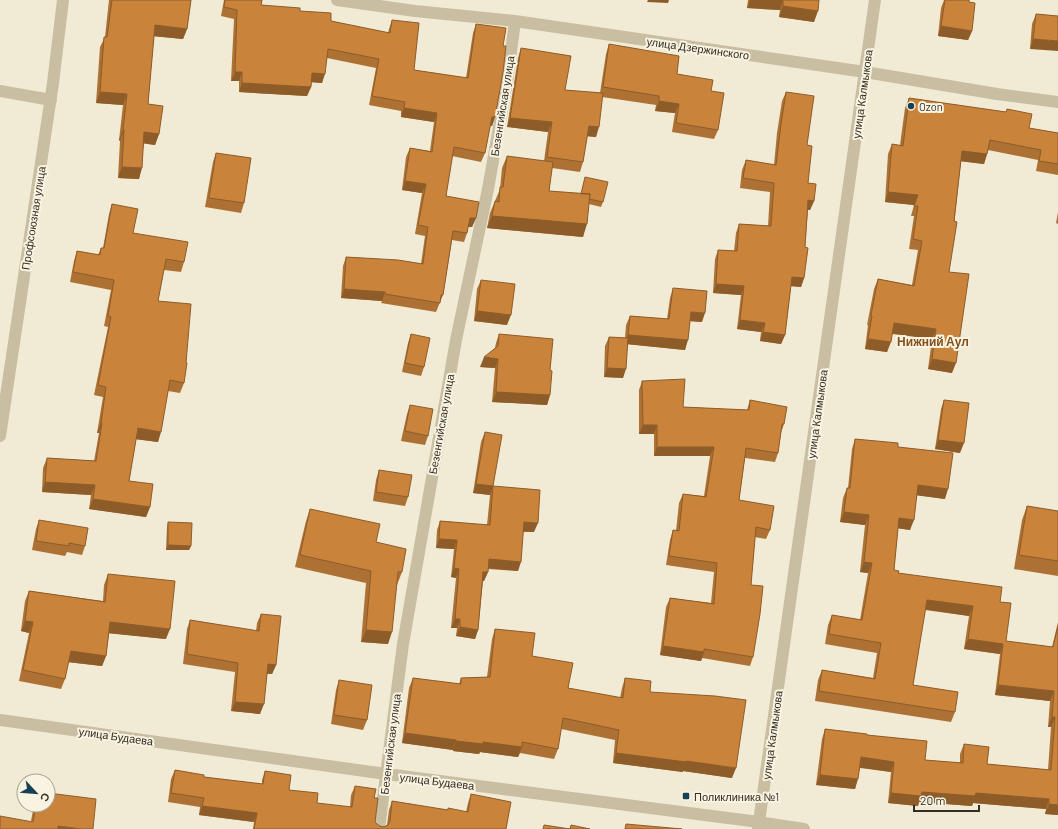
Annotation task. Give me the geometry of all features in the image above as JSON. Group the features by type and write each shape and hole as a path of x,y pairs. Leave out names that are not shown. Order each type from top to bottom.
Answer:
{"street":[{"name":"Профсоюзная улица","path":"0,436 6,356 51,100 63,0"},
{"name":"улица Дзержинского","path":"337,0 416,6 1058,102"},
{"name":"улица Калмыкова","path":"759,826 875,0"},
{"name":"Безенгийская улица","path":"379,829 403,644 456,340 488,189 507,82 515,21"},
{"path":"0,91 51,100"},
{"name":"улица Будаева","path":"0,720 759,826 804,829"}],"building":[{"path":"112,0 191,0 187,29 155,25 148,104 163,106 159,134 144,132 142,168 122,167 123,130 127,94 100,92 104,37 107,37"},
{"path":"225,0 262,0 261,5 300,8 300,11 331,13 331,21 390,33 392,20 419,23 414,70 468,78 476,24 506,28 503,46 506,46 503,72 495,117 492,117 485,153 454,147 446,196 479,202 476,218 470,218 467,233 453,231 443,295 441,295 440,303 385,294 385,292 344,289 346,257 398,260 423,264 428,227 418,225 426,184 405,181 410,148 432,152 437,113 404,108 405,102 372,96 379,59 328,49 325,74 312,73 311,87 242,83 242,72 235,72 237,10 224,7"},
{"path":"783,0 819,0 818,11 783,6"},
{"path":"945,0 969,0 969,2 975,3 972,31 941,26"},
{"path":"1036,14 1058,16 1058,41 1033,39"},
{"path":"609,44 679,56 677,74 713,80 711,91 724,93 718,130 676,123 679,104 659,101 659,96 603,87"},
{"path":"521,48 571,56 565,90 603,93 599,127 589,126 583,162 547,157 552,122 510,118"},
{"path":"786,92 814,96 807,145 812,146 808,183 816,184 814,201 808,200 805,247 808,248 804,278 792,277 785,335 763,332 765,323 740,320 744,286 716,284 718,250 737,251 739,224 771,226 774,183 743,178 746,160 776,165"},
{"path":"909,98 1006,112 1007,109 1032,114 1029,128 1058,133 1058,164 1039,161 1041,150 990,140 987,154 962,151 954,221 957,222 949,272 969,274 956,363 932,359 936,329 894,323 891,342 868,339 878,279 914,286 922,241 913,239 918,206 914,206 918,195 888,192 892,144 903,146"},
{"path":"216,153 251,158 244,203 209,198"},
{"path":"507,156 553,162 549,191 590,194 587,224 492,216 495,201 499,202 500,187 503,187"},
{"path":"585,177 608,182 603,202 589,199 590,194 581,194"},
{"path":"112,204 138,209 133,233 188,242 184,262 166,259 158,301 191,304 187,363 184,383 170,380 161,432 138,428 129,481 153,484 150,507 93,499 95,485 45,482 47,458 96,461 106,387 98,385 111,317 108,316 114,280 73,272 77,251 100,255 101,248 104,248"},
{"path":"481,280 515,284 511,315 477,311"},
{"path":"673,288 707,291 705,313 691,312 688,340 628,335 630,316 669,319"},
{"path":"411,334 430,338 424,367 405,363"},
{"path":"499,334 553,339 550,370 552,371 550,395 496,392 498,359 484,357 498,346"},
{"path":"609,337 628,338 626,369 607,368"},
{"path":"685,379 683,407 749,410 750,400 787,407 784,424 782,424 778,453 746,448 739,500 774,506 770,530 756,527 751,585 763,586 753,657 704,649 704,652 663,646 670,598 714,604 717,563 669,556 673,530 679,531 683,494 706,497 714,447 657,447 657,425 643,425 642,381"},
{"path":"944,400 969,403 964,443 938,440"},
{"path":"410,405 433,409 428,436 405,431"},
{"path":"485,432 502,435 493,486 476,484"},
{"path":"855,439 898,443 898,447 953,453 948,489 918,485 914,520 899,518 894,570 899,571 898,573 1002,587 1000,602 1011,603 1006,641 1053,647 1058,626 1058,805 1049,804 1049,799 976,793 975,796 922,792 921,796 891,793 894,762 861,757 858,779 820,775 825,729 927,741 925,760 963,763 964,744 989,747 987,764 1051,770 1055,717 1052,717 1054,691 998,685 1003,644 968,639 973,606 927,600 913,685 958,692 955,712 819,691 822,670 875,679 881,643 829,634 832,615 862,620 872,563 864,562 869,515 844,512 847,488 850,488"},
{"path":"379,470 412,475 408,497 376,492"},
{"path":"493,486 540,490 538,523 524,522 521,562 489,559 488,572 483,572 478,630 460,627 460,619 455,619 459,569 454,568 457,540 439,539 440,521 490,525"},
{"path":"1027,506 1058,511 1058,561 1019,555"},
{"path":"310,509 380,524 376,542 406,549 402,572 398,572 392,632 366,630 371,571 300,555"},
{"path":"39,520 88,528 85,546 69,543 69,546 36,541"},
{"path":"168,522 192,523 191,546 168,545"},
{"path":"108,574 175,581 170,629 110,622 106,656 71,651 65,679 23,670 33,622 25,621 29,591 105,602"},
{"path":"261,614 281,616 276,665 268,664 264,704 235,702 238,663 187,654 190,620 259,631"},
{"path":"495,629 535,633 532,656 573,663 568,688 623,698 625,678 651,681 650,692 715,696 746,700 736,768 616,753 619,730 563,718 558,749 522,742 522,747 483,742 483,744 456,741 405,733 413,678 461,684 461,678 490,677"},
{"path":"339,680 372,685 367,720 334,715"},
{"path":"175,770 204,775 204,777 263,784 265,771 291,775 289,790 318,793 317,803 352,807 355,786 376,789 374,798 378,798 375,822 382,827 388,825 390,821 392,801 468,812 471,794 511,802 506,829 254,829 257,813 202,806 204,798 171,793"},
{"path":"56,794 96,799 93,829 58,826 58,829 0,829 0,816 33,822 35,813 56,813"},
{"path":"626,824 682,829 625,829"},
{"path":"544,825 570,829 543,829"},
{"path":"571,825 590,829 570,829"}],"place":[{"name":"Ozon","path":"911,106"},
{"name":"Поликлиника №1","path":"686,796"}],"district":[{"name":"Нижний Аул","path":"933,341"}]}
